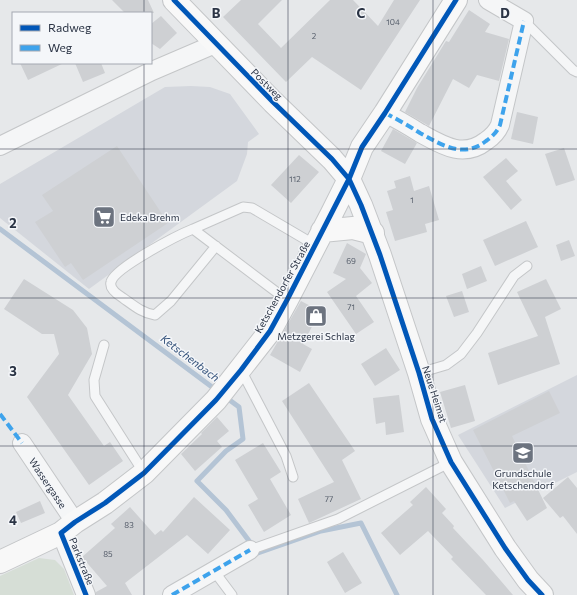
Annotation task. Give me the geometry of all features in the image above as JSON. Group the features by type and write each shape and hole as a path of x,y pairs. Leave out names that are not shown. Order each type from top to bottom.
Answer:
{"street":[{"name":"Postweg","path":"174,0 215,44 332,159 349,179"},
{"name":"Ketschendorfer Straße","path":"0,562 68,527 104,503 144,473 222,394 270,331 349,179 362,147 456,0"},
{"path":"385,112 443,146 458,150 471,150 484,143 494,135 500,125 524,21 488,0"},
{"path":"0,146 152,71 215,44"},
{"name":"Neue Heimat","path":"349,179 373,233 419,373 432,418 451,462 505,548 542,595"},
{"path":"319,238 354,228 373,233"},
{"name":"Wassergasse","path":"22,443 68,527"},
{"name":"Parkstraße","path":"68,527 86,595"},
{"path":"172,595 256,548"}],"lane":[{"path":"524,21 573,70 577,72"},
{"path":"216,246 171,302 155,315 144,313 116,294 111,287 110,282 113,277 124,268 175,236 243,207 252,208 319,238"},
{"path":"193,229 287,300"},
{"path":"419,373 446,365 461,354 477,333 514,276 527,266"},
{"path":"104,345 94,380 95,396 144,473"},
{"path":"241,370 286,456 293,478"},
{"path":"256,548 338,520 451,462"},
{"path":"214,571 232,595"}],"shaded area":[{"path":"165,87 210,87 230,94 259,134 248,142 247,154 237,181 89,289 0,218 0,184"},
{"name":"Grundschule Ketschendorf","path":"577,375 577,472 505,508 458,435"},
{"path":"39,558 55,560 64,569 74,595 0,595 0,576"}],"building":[{"path":"112,0 148,0 154,13 152,12 124,12"},
{"path":"241,0 282,0 258,24 281,48 330,0 353,0 378,26 394,0 420,0 361,90 312,57 286,82 223,17"},
{"path":"469,10 490,24 485,32 509,39 499,81 477,75 469,88 453,79 429,126 405,112 417,88 446,41 449,42"},
{"path":"161,16 177,33 160,49 152,44 152,23"},
{"path":"20,64 62,64 28,80"},
{"path":"75,64 101,64 105,73 83,82"},
{"path":"517,112 538,117 533,144 511,139"},
{"path":"393,129 417,143 405,164 381,151"},
{"name":"Edeka Brehm","path":"117,146 168,223 83,280 71,263 65,267 35,222 53,211 42,195"},
{"path":"564,148 575,180 556,186 545,154"},
{"path":"299,155 319,172 291,203 271,185"},
{"path":"506,158 518,171 506,181 522,200 511,210 483,177"},
{"path":"410,176 414,191 429,186 439,220 425,224 427,232 395,241 386,212 393,210 387,191 396,188 394,181"},
{"path":"526,221 538,247 495,266 483,240"},
{"path":"569,240 575,256 561,261 556,245"},
{"path":"347,243 366,254 360,268 372,283 356,296 374,322 356,334 327,292 346,279 333,273"},
{"path":"481,266 487,281 467,289 462,274"},
{"path":"24,279 73,310 87,328 92,354 68,395 104,446 110,442 123,461 89,485 27,397 59,354 54,334 42,334 4,309"},
{"path":"546,279 561,309 545,317 560,364 498,385 488,353 538,336 517,292"},
{"path":"462,291 469,312 454,317 446,296"},
{"path":"301,301 320,311 303,344 312,349 300,372 270,355"},
{"path":"386,348 400,370 375,386 361,364"},
{"path":"309,383 355,451 342,460 361,499 309,523 298,499 334,482 282,401"},
{"path":"465,385 475,421 451,428 440,392"},
{"path":"549,391 560,413 512,436 547,508 527,521 514,501 510,503 473,430"},
{"path":"399,395 404,432 386,435 385,422 376,424 373,398"},
{"path":"217,417 229,431 217,441 222,447 195,471 181,454"},
{"path":"263,443 281,472 270,479 291,515 264,532 248,505 258,499 235,460"},
{"path":"568,477 577,488 577,534 563,516 560,518 543,498"},
{"path":"426,487 446,509 442,513 454,526 453,528 513,595 486,595 451,559 453,557 428,531 400,555 381,533 413,505 410,502"},
{"path":"194,497 230,530 208,554 187,535 125,583 132,595 96,595 96,592 107,586 82,557 115,528 111,524 130,507 155,535 161,530 163,532"},
{"path":"40,501 45,513 21,523 16,512"},
{"path":"343,552 362,583 345,593 327,562"}],"waterway":[{"name":"Ketschenbach","path":"0,229 216,390"},
{"name":"Ketschenbach","path":"224,396 239,407 243,439 226,451 197,481 226,510 258,553 321,531 361,523 397,595"}],"marked path":[{"path":"385,113 444,146 461,150 469,149 486,141 494,134 500,125 524,21"},
{"path":"0,414 22,443"},
{"path":"172,595 250,550"}],"cycle path":[{"path":"174,0 273,102 332,159 349,179 361,205 380,255 419,373 432,419 451,462 505,548 528,580 542,595"},
{"path":"86,595 61,533 75,522 105,503 144,473 216,400 270,331 349,179 362,147 456,0"}],"place":[{"name":"Edeka Brehm","path":"104,217"},
{"name":"Metzgerei Schlag","path":"316,316"},
{"name":"Grundschule Ketschendorf","path":"523,453"}]}
